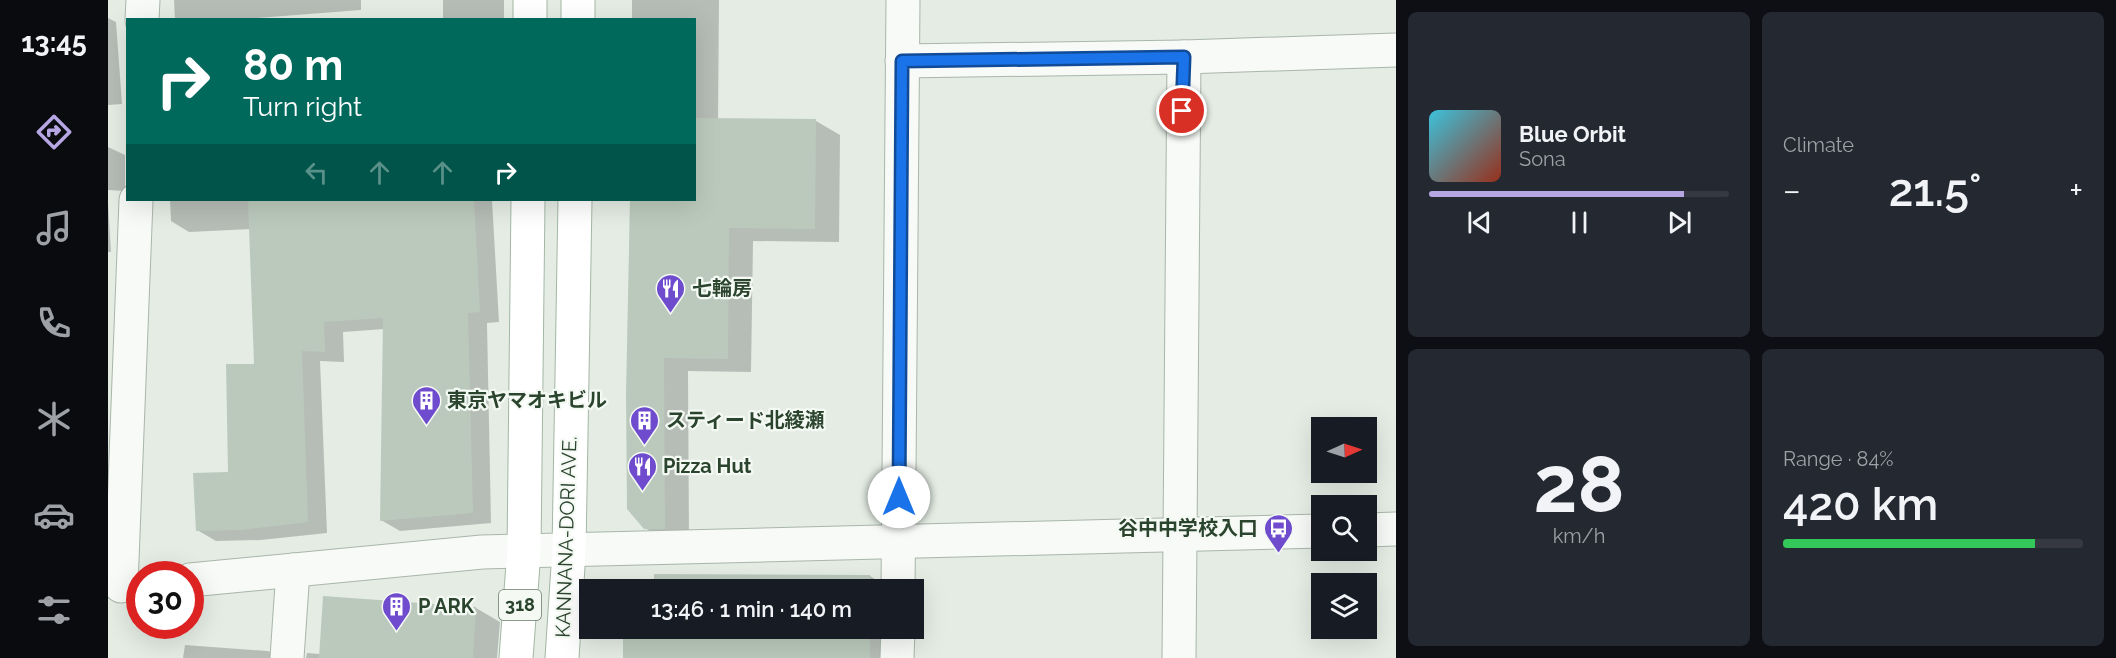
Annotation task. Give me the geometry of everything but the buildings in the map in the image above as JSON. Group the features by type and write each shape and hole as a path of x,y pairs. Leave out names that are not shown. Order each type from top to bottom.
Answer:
{"main road":[{"path":"530,0 530,18"},
{"path":"578,0 578,18"},
{"name":"318","path":"516,658 524,551 528,201"},
{"name":"KANNANA-DORI AVE.","path":"562,658 569,551 575,201"}],"street":[{"path":"142,18 143,0"},
{"path":"898,579 903,0"},
{"path":"902,61 1184,57 1396,50"},
{"path":"1179,658 1178,535 1184,57"},
{"path":"123,585 136,201"},
{"path":"1377,530 1396,529"},
{"path":"204,579 440,555 524,551 1311,531"},
{"path":"287,658 293,570"},
{"path":"897,658 898,639"}],"place":[{"name":"七輪房","path":"671,314"},
{"name":"東京ヤマオキビル","path":"426,426"},
{"name":"スティード北綾瀬","path":"645,446"},
{"name":"Pizza Hut","path":"642,492"},
{"name":"谷中中学校入口","path":"1279,554"},
{"name":"P ARK","path":"397,632"}],"route":[{"path":"899,497 902,61 1184,57 1182,111"}]}
